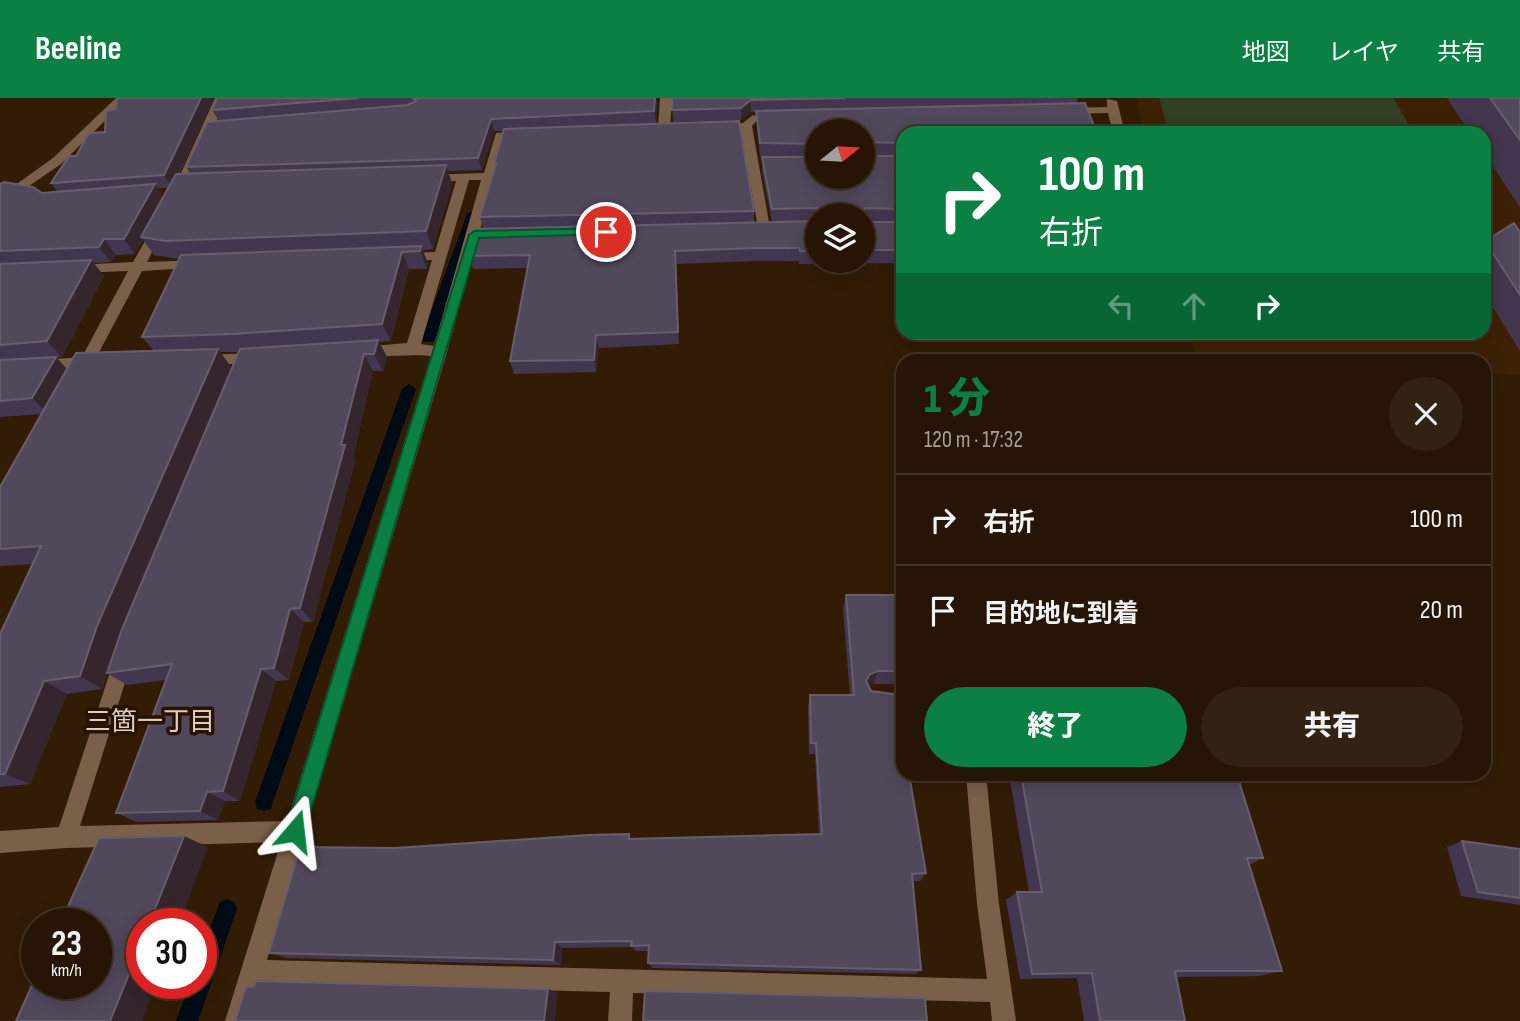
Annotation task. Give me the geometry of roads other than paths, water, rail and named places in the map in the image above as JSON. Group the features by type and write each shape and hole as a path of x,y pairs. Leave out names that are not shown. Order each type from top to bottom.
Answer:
{"street":[{"path":"0,202 57,162 122,98"},
{"path":"73,386 176,196 221,98"},
{"path":"664,128 666,98"},
{"path":"1046,111 1112,104 1117,126"},
{"path":"746,126 751,118 764,117"},
{"path":"705,127 746,126"},
{"path":"746,126 761,163 764,228"},
{"path":"206,129 220,128"},
{"path":"237,1021 440,352 481,235 500,135 541,134"},
{"path":"413,348 464,176"},
{"path":"410,178 491,176"},
{"path":"385,258 440,256"},
{"path":"69,270 220,264"},
{"path":"348,352 413,348 440,352"},
{"path":"192,360 242,365 271,357"},
{"path":"0,369 112,362"},
{"path":"66,836 129,640"},
{"path":"977,781 988,904 1004,1021"},
{"path":"0,842 66,836 295,831"},
{"path":"254,971 999,990"},
{"path":"620,1021 622,980"}],"waterway":[{"path":"428,339 473,214"},
{"path":"264,802 409,389"},
{"path":"217,937 227,909"},
{"path":"187,1021 195,999"}],"district":[{"name":"三箇一丁目","path":"150,722"}]}
